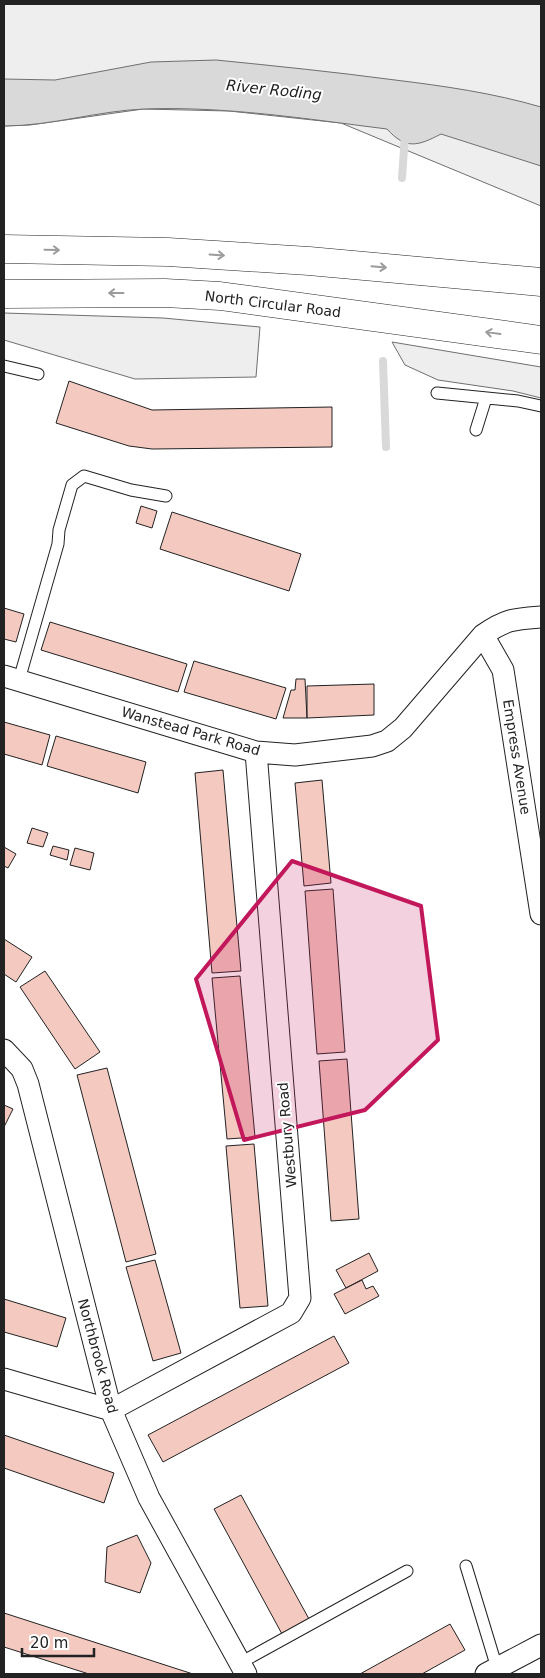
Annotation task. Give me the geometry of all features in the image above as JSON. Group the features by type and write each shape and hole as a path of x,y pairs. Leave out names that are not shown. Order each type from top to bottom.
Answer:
{"highway":[{"path":"4,249 168,252 309,261 541,282"},
{"name":"North Circular Road","path":"4,294 165,293 220,296 541,340"}],"street":[{"name":"Wanstead Park Road","path":"12,678 256,752 294,755 372,746 386,741 403,728 483,635 496,626 513,619 541,617"},
{"name":"Empress Avenue","path":"483,635 504,670 541,914"},
{"name":"Westbury Road","path":"111,1410 291,1313 300,1298 256,752"},
{"name":"Northbrook Road","path":"4,1050 22,1069 28,1084 111,1410 149,1498 243,1669"},
{"path":"4,1379 111,1410"},
{"path":"492,1671 541,1645"}],"lane":[{"path":"4,366 38,374"},
{"path":"437,393 518,401 541,406"},
{"path":"476,430 486,398"},
{"path":"12,678 58,544 59,530 72,486 84,476 131,490 166,496"},
{"path":"466,1566 492,1671"},
{"path":"243,1669 407,1571"}],"highlighted area":[{"path":"292,861 421,906 438,1040 365,1110 244,1140 196,979"}],"shaded area":[{"path":"4,4 541,4 541,206 341,123 229,111 143,109 30,125 4,126"},
{"path":"4,313 163,318 260,327 256,377 135,379 4,340"},
{"path":"392,342 541,367 541,398 513,391 438,380 405,365"}],"water":[{"name":"River Roding","path":"216,60 432,85 487,94 541,107 541,166 441,134 426,141 412,144 400,140 387,129 235,111 205,109 126,110 39,124 4,126 4,79 55,80 151,62"}],"building":[{"path":"69,381 152,410 332,407 332,447 152,449 129,446 56,423"},
{"path":"141,506 157,511 152,528 136,523"},
{"path":"172,512 301,554 289,591 160,549"},
{"path":"4,608 24,614 16,642 4,639"},
{"path":"50,622 187,664 178,692 41,650"},
{"path":"194,661 286,688 276,719 184,692"},
{"path":"296,679 305,679 307,718 283,718 291,690 295,690"},
{"path":"374,684 374,715 307,718 307,686"},
{"path":"4,722 50,735 42,765 4,754"},
{"path":"56,736 146,762 138,793 47,766"},
{"path":"223,770 241,971 212,973 195,773"},
{"path":"322,780 331,883 304,886 295,783"},
{"path":"32,828 48,833 43,847 27,843"},
{"path":"53,846 69,850 67,860 50,855"},
{"path":"4,847 16,854 8,868 4,866"},
{"path":"75,848 94,853 90,870 70,865"},
{"path":"333,889 345,1052 317,1054 305,891"},
{"path":"4,939 32,957 16,982 4,974"},
{"path":"45,971 100,1052 75,1069 20,987"},
{"path":"240,976 255,1137 227,1139 212,978"},
{"path":"347,1059 359,1219 331,1221 319,1061"},
{"path":"107,1068 156,1254 126,1262 77,1075"},
{"path":"4,1105 13,1109 4,1127"},
{"path":"254,1144 268,1306 240,1308 226,1146"},
{"path":"369,1253 378,1271 346,1288 336,1270"},
{"path":"155,1260 181,1353 153,1361 126,1267"},
{"path":"362,1280 366,1289 373,1286 379,1296 345,1314 334,1294"},
{"path":"4,1299 66,1318 57,1347 4,1332"},
{"path":"334,1336 349,1363 163,1462 148,1435"},
{"path":"4,1435 114,1473 104,1503 4,1468"},
{"path":"241,1495 309,1619 282,1634 214,1509"},
{"path":"137,1535 151,1563 140,1593 105,1582 107,1547"},
{"path":"4,1613 193,1674 89,1674 4,1647"},
{"path":"450,1624 465,1650 422,1674 360,1674"}],"waterway":[{"path":"402,178 405,135"},
{"path":"383,361 386,447"}]}
